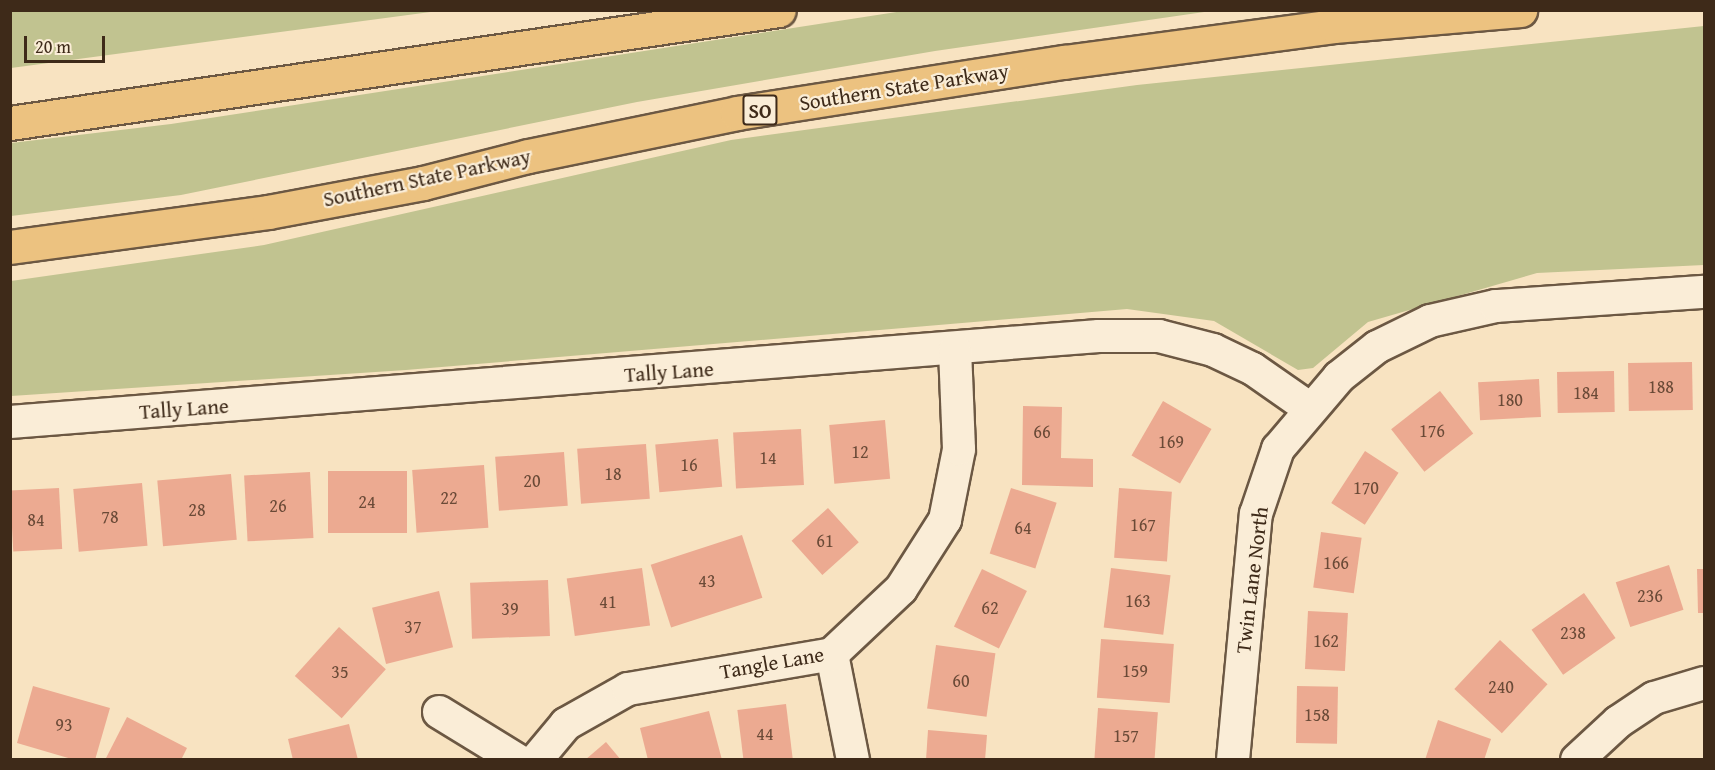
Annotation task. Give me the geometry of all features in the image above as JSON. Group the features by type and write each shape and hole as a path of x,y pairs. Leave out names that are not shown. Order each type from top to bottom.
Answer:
{"highway":[{"path":"10,123 778,10"},
{"name":"Southern State Parkway","path":"10,247 268,212 423,183 528,156 737,113 1053,63 1334,26 1520,10"}],"street":[{"name":"Twin Lane North","path":"1233,759 1256,514 1278,449 1310,408 1339,377 1377,347 1430,321 1496,306 1704,292"},
{"name":"Tally Lane","path":"10,422 955,350 1099,336 1159,336 1214,350 1253,369 1310,408"},
{"name":"Tangle Lane","path":"536,759 566,724 628,689 832,654 901,589 945,520 959,449 955,350"},
{"path":"832,654 853,759"},
{"path":"1577,759 1618,722 1654,698 1704,683"},
{"path":"439,712 517,759"}],"green space":[{"path":"11,10 438,10 438,11 11,68"},
{"path":"903,11 1211,11 935,51 637,102 181,195 11,216 11,143 171,124"},
{"path":"1704,26 1704,265 1537,273 1368,322 1313,368 1298,370 1214,321 1127,309 406,370 11,396 11,281 264,245 731,140 1137,85"}],"building":[{"path":"1692,362 1693,410 1629,411 1628,363"},
{"path":"1614,371 1615,412 1558,413 1557,372"},
{"path":"1539,379 1541,417 1480,420 1478,382"},
{"path":"1440,391 1473,434 1424,472 1391,429"},
{"path":"1163,401 1211,429 1180,484 1132,456"},
{"path":"1023,406 1062,407 1061,458 1093,459 1093,487 1022,485"},
{"path":"885,420 890,479 834,484 829,425"},
{"path":"801,429 804,485 736,488 733,433"},
{"path":"718,439 722,487 659,492 655,444"},
{"path":"646,444 650,499 581,504 577,449"},
{"path":"1365,451 1399,473 1365,525 1331,503"},
{"path":"564,452 568,506 499,511 495,457"},
{"path":"484,465 488,528 417,533 412,470"},
{"path":"328,471 407,471 407,533 328,533"},
{"path":"310,472 313,538 248,541 244,475"},
{"path":"231,474 237,540 163,546 157,480"},
{"path":"142,483 147,546 79,552 73,489"},
{"path":"59,488 62,549 13,551 10,491"},
{"path":"1011,488 1057,503 1035,568 990,554"},
{"path":"1119,488 1172,492 1167,562 1114,558"},
{"path":"828,508 859,542 822,575 792,541"},
{"path":"1321,532 1362,538 1354,593 1313,587"},
{"path":"742,535 762,598 671,627 651,565"},
{"path":"1669,565 1684,610 1630,627 1616,582"},
{"path":"642,568 650,625 575,636 567,579"},
{"path":"1111,568 1171,575 1163,635 1104,628"},
{"path":"982,569 1027,591 999,648 954,627"},
{"path":"1697,569 1704,569 1704,613 1698,613"},
{"path":"548,580 550,636 472,639 470,583"},
{"path":"439,591 453,647 386,664 372,608"},
{"path":"1584,593 1616,638 1563,675 1532,630"},
{"path":"1308,611 1348,613 1345,671 1305,669"},
{"path":"339,627 386,669 342,718 295,676"},
{"path":"1101,639 1174,644 1170,703 1097,698"},
{"path":"1500,640 1548,684 1502,733 1454,689"},
{"path":"936,645 995,653 987,717 927,708"},
{"path":"33,686 110,708 95,760 75,760 17,743"},
{"path":"1297,686 1338,687 1337,744 1296,743"},
{"path":"786,704 793,760 744,760 737,710"},
{"path":"1098,708 1158,712 1155,760 1094,760"},
{"path":"709,711 722,760 648,760 640,728"},
{"path":"127,717 187,748 181,760 105,760"},
{"path":"1438,720 1491,739 1484,760 1425,760"},
{"path":"349,724 358,760 293,760 288,739"},
{"path":"928,730 987,735 985,760 926,760"},
{"path":"606,742 621,760 585,760"}]}
